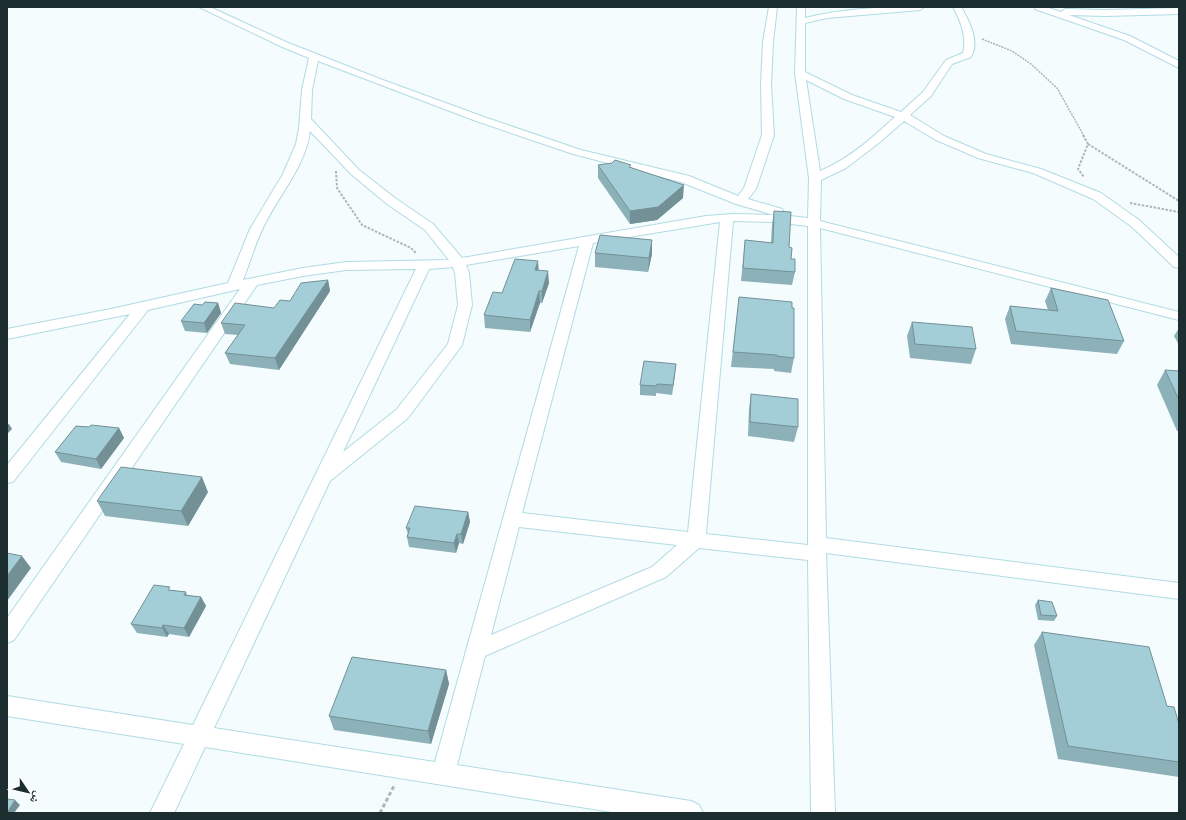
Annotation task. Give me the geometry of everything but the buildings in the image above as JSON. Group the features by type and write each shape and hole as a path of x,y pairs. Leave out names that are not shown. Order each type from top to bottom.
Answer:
{"street":[{"path":"203,7 255,32 376,81 577,152 685,180 740,200 814,223 1179,316"},
{"path":"740,200 750,189 768,135 766,85 768,42 773,7"},
{"path":"801,7 800,73 815,178 814,223 817,549 823,813"},
{"path":"800,22 827,15 920,7"},
{"path":"815,178 842,166 876,140 927,94 949,62 968,55 969,33 957,7"},
{"path":"1038,7 1127,38 1179,65"},
{"path":"1047,11 1105,13 1179,11"},
{"path":"234,286 245,261 254,233 267,209 285,183 298,155 306,120 306,101 314,56"},
{"path":"800,73 848,96 903,116 940,138 982,156 1037,171 1098,196 1135,223 1179,264"},
{"path":"306,120 355,172 391,201 429,227 458,262 462,273 465,305 455,345 402,414 322,479"},
{"path":"7,334 143,307 252,282 346,266 427,266 727,218 769,218 814,223"},
{"path":"477,650 659,572 696,540 727,218"},
{"path":"444,774 587,240"},
{"path":"162,813 322,479 427,266"},
{"path":"7,634 252,282"},
{"path":"7,477 143,307"},
{"path":"512,519 696,540 817,549 1179,591"},
{"path":"7,706 691,813"}],"path":[{"path":"969,33 1012,51 1031,64 1057,88 1088,144 1179,201"},
{"path":"1088,144 1078,169 1098,196"},
{"path":"336,153 337,188 362,226 411,248 427,266"},
{"path":"1127,202 1179,212"},
{"path":"380,813 403,768"}]}
